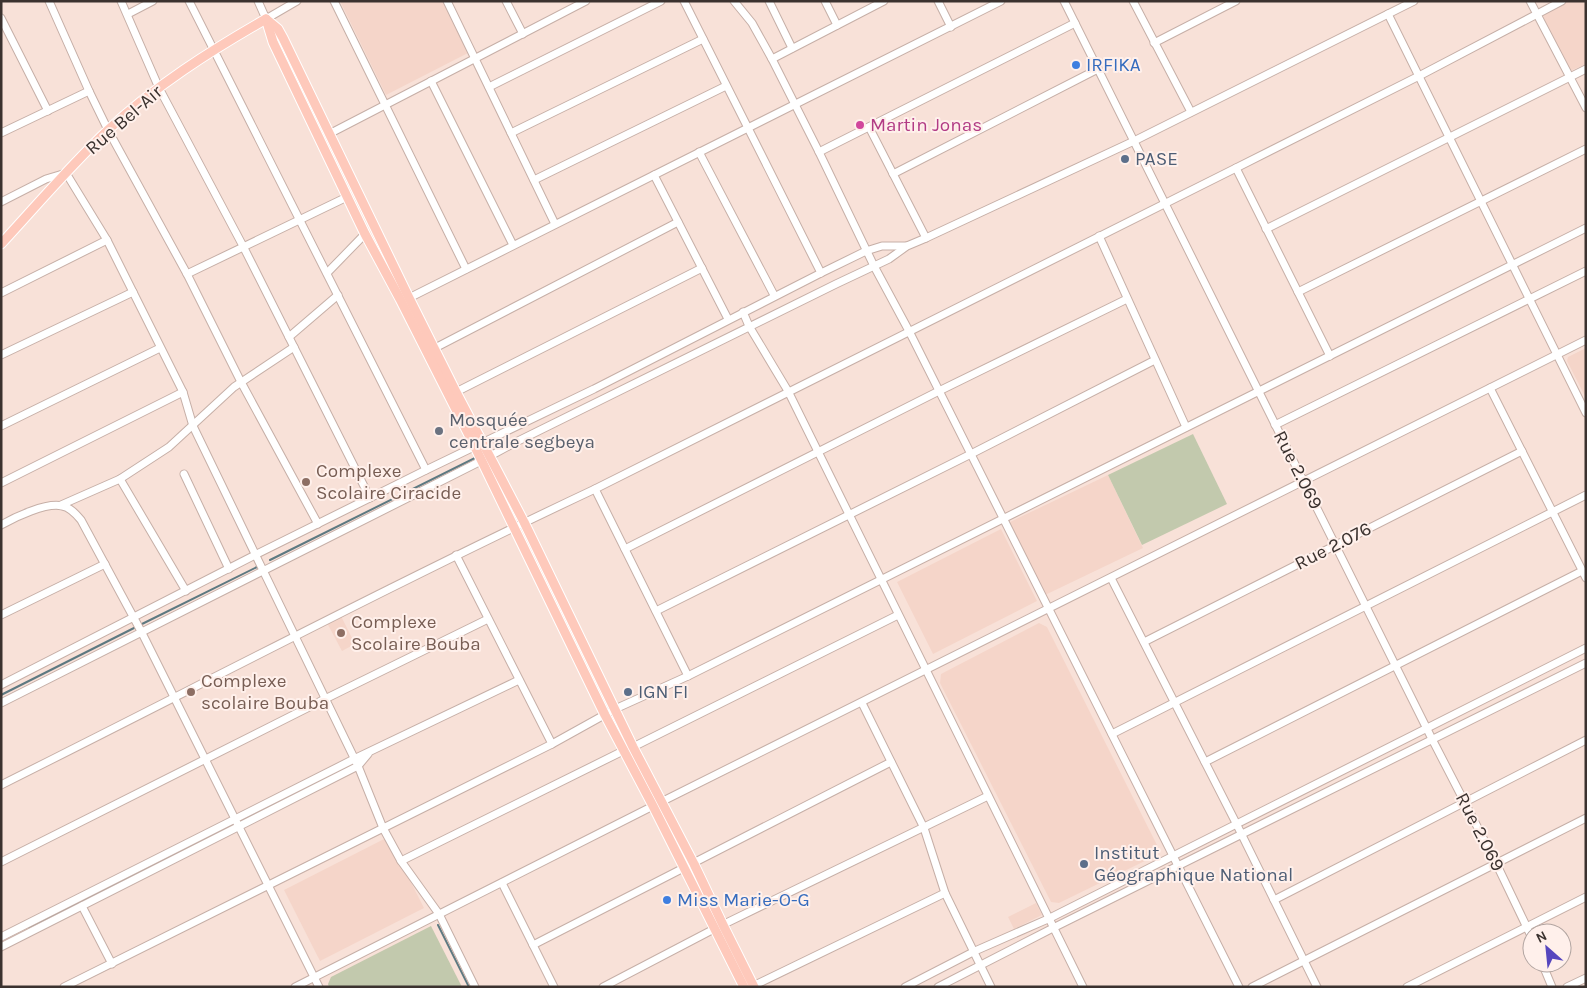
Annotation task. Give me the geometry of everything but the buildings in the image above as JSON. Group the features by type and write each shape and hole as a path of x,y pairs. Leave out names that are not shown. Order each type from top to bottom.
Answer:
{"main road":[{"name":"Rue Bel-Air","path":"1,244 108,130 159,88 214,49 266,19"},
{"path":"266,19 278,30 283,38 409,298 524,522 633,747 684,868 753,986"},
{"path":"266,19 273,42 365,234 482,461 623,751 694,864 744,987"}],"street":[{"path":"49,1 108,130 187,274 240,382 318,524"},
{"path":"121,1 159,88 244,246 370,498"},
{"path":"128,14 152,1"},
{"path":"189,1 426,470"},
{"path":"258,1 266,19 297,1"},
{"path":"334,1 466,269"},
{"path":"447,1 555,224"},
{"path":"506,1 523,34"},
{"path":"329,134 586,1"},
{"path":"489,87 661,1"},
{"path":"684,1 821,273"},
{"path":"734,1 752,23 772,59 866,251 909,331 1239,987"},
{"path":"769,1 792,48"},
{"path":"825,1 837,25"},
{"path":"938,1 950,26"},
{"path":"409,298 950,26 992,3 1001,1"},
{"name":"Rue 2.069","path":"1064,1 1426,728 1526,923"},
{"path":"1133,1 1191,112"},
{"path":"1154,43 1236,1"},
{"path":"1530,1 1586,108"},
{"path":"1,785 456,555 595,489 1236,168 1562,1"},
{"path":"772,59 883,2"},
{"path":"1,703 482,461 514,443 749,326 889,259 907,246 1134,140 1413,2"},
{"path":"1388,14 1586,413"},
{"path":"1,18 48,111"},
{"path":"819,152 1075,24"},
{"path":"511,133 703,39"},
{"path":"893,174 1098,69"},
{"path":"1266,229 1586,69"},
{"path":"431,81 513,246"},
{"path":"534,180 726,86"},
{"path":"1,133 89,91"},
{"path":"869,127 926,238"},
{"path":"1298,292 1586,149"},
{"path":"699,152 774,295"},
{"path":"1236,168 1330,356"},
{"path":"1,202 46,179 66,174 107,240 183,392 193,426 358,766 383,828 401,861 439,914 475,987"},
{"path":"654,175 728,319"},
{"path":"187,274 347,197"},
{"path":"435,348 678,222"},
{"path":"64,987 552,744 615,709 688,676 1586,228"},
{"path":"327,273 365,234"},
{"path":"1099,236 1186,427"},
{"path":"1,293 107,240"},
{"path":"1,685 255,555 594,389 774,295 866,251 882,246 907,246"},
{"path":"456,392 702,268"},
{"path":"1275,425 1586,271"},
{"path":"1,355 133,292"},
{"path":"288,337 338,295"},
{"path":"625,549 1127,298"},
{"path":"743,312 749,326 788,391 1083,987"},
{"path":"295,987 1586,340"},
{"path":"1,525 46,506 61,505 120,479 169,447 240,382 294,347"},
{"path":"1,426 160,348"},
{"path":"656,611 1155,360"},
{"path":"1205,762 1396,666 1584,575 1490,388"},
{"path":"1,482 183,392"},
{"name":"Rue 2.076","path":"1144,642 1522,451"},
{"path":"184,474 229,569"},
{"path":"120,479 186,591"},
{"path":"595,489 688,676"},
{"path":"1112,734 1586,495"},
{"path":"61,505 76,514 81,520 134,617 319,987"},
{"path":"456,555 552,744"},
{"path":"1,615 105,564"},
{"path":"1111,578 1317,987"},
{"path":"633,747 898,615"},
{"path":"1,862 488,619"},
{"path":"904,987 975,951 1048,919 1586,648"},
{"path":"938,987 1586,663"},
{"path":"1,937 354,759 519,680"},
{"path":"862,703 924,828 945,893 991,987"},
{"path":"1274,900 1586,740"},
{"path":"401,861 623,751"},
{"path":"1,947 358,766 370,752"},
{"path":"533,945 891,762"},
{"path":"603,987 718,927 988,796"},
{"path":"1252,987 1586,818"},
{"path":"502,883 554,987"},
{"path":"753,986 945,893"},
{"path":"1536,923 1586,897"},
{"path":"82,906 112,964"},
{"path":"1406,987 1522,930"},
{"path":"1546,973 1552,987"},
{"path":"1567,987 1586,978"}],"shaded area":[{"path":"340,1 442,1 468,53 386,95"},
{"path":"1568,1 1586,1 1586,64 1570,71 1542,14"},
{"path":"1586,348 1586,398 1567,361 1568,357"},
{"path":"1108,475 1143,548 1045,595 1010,522"},
{"path":"1001,529 1037,601 933,654 897,582"},
{"name":"Complexe Scolaire Bouba","path":"340,614 355,644 342,651 326,621"},
{"path":"1039,623 1047,627 1159,849 1155,856 1059,903 1051,902 940,683 941,674"},
{"path":"388,837 424,908 320,961 284,890"},
{"path":"1036,903 1042,915 1014,929 1008,917"}],"green space":[{"path":"1193,434 1227,504 1142,545 1108,475"},
{"path":"431,926 462,987 329,987 328,984 331,977"}],"waterway":[{"path":"270,560 477,457"},
{"path":"142,624 257,567"},
{"path":"1,695 134,628"},
{"path":"242,820 292,796"},
{"path":"29,927 232,825"},
{"path":"438,925 469,987"}],"place":[{"name":"IRFIKA","path":"1076,65"},
{"name":"Martin Jonas","path":"860,125"},
{"name":"PASE","path":"1125,159"},
{"name":"Mosquée centrale segbeya","path":"439,431"},
{"name":"Complexe Scolaire Ciracide","path":"306,482"},
{"name":"Complexe Scolaire Bouba","path":"341,633"},
{"name":"Complexe scolaire Bouba","path":"191,692"},
{"name":"IGN FI","path":"628,692"},
{"name":"Institut Géographique National","path":"1084,864"},
{"name":"Miss Marie-O-G","path":"667,900"}]}
